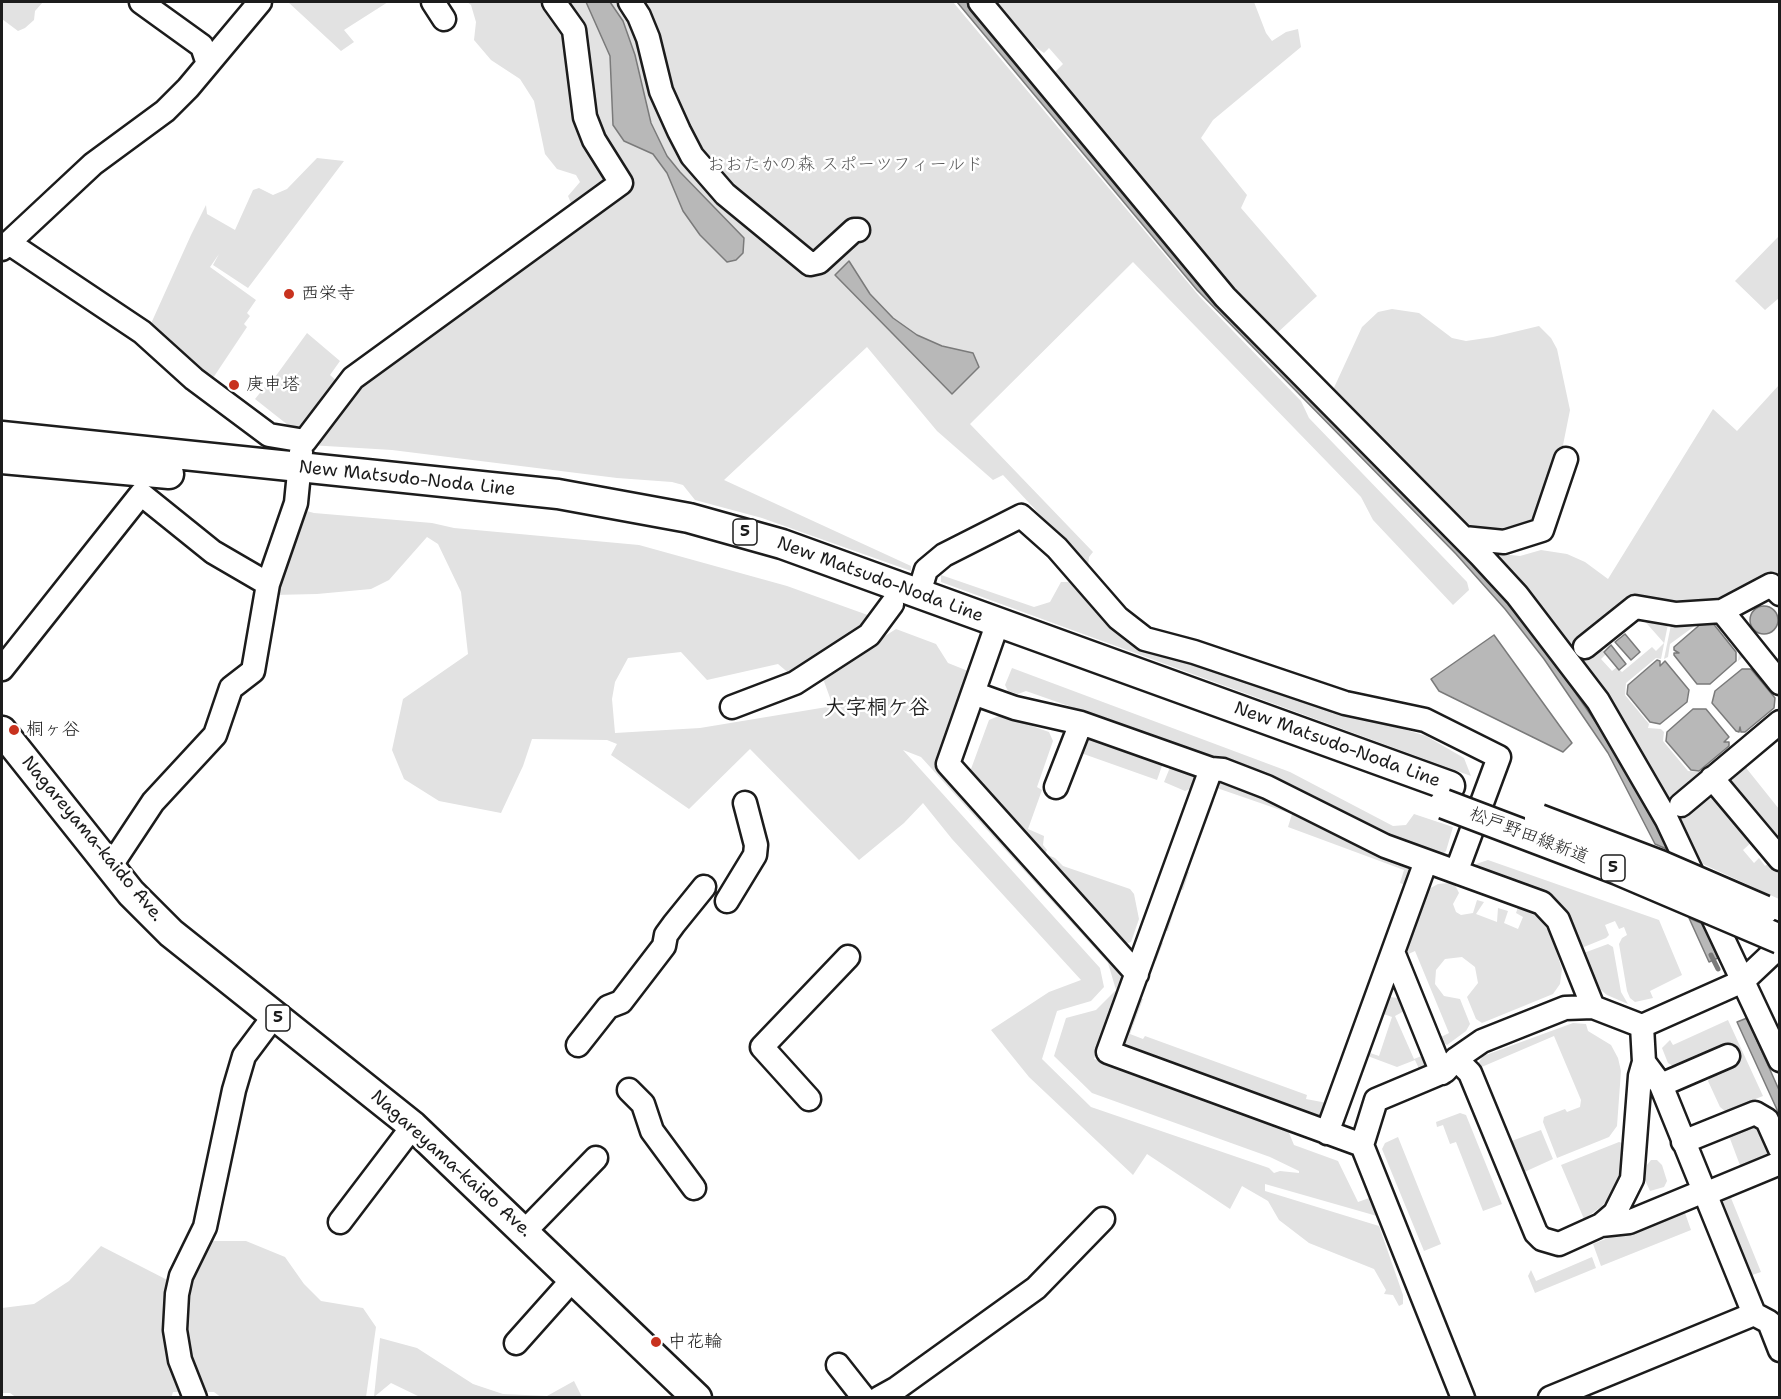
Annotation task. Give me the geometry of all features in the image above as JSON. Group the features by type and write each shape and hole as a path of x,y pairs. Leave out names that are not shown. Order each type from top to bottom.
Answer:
{"main road":[{"name":"New Matsudo-Noda Line","path":"2,436 558,494 641,507 736,529 919,593 995,632"},
{"name":"New Matsudo-Noda Line","path":"2,459 301,466 635,526 727,547 892,604 995,632 1447,795"},
{"name":"Nagareyama-kaido Ave.","path":"2,731 110,867 171,933 413,1126 697,1398"},
{"name":"松戸野田線新道","path":"1447,795 1660,865 1779,917"},
{"name":"松戸野田線新道","path":"1447,795 1779,939"}],"street":[{"path":"141,2 202,46 208,64"},
{"path":"260,2 165,111 93,164 5,246 142,332 194,379 269,435 301,466"},
{"path":"110,867 153,802 214,735 231,688 253,671 268,584 296,503 301,466 353,378 621,183 594,140 585,117 574,30 554,2"},
{"path":"630,2 645,31 661,91 679,131 692,156 712,180 810,264 819,262 854,230 858,230"},
{"path":"980,2 1225,297 1464,538 1517,595 1598,701 1667,820 1779,1060"},
{"path":"1464,538 1504,542 1542,530 1566,459"},
{"path":"2,669 141,494 213,552 268,584"},
{"path":"919,593 926,570 944,555 1021,516 1057,548 1118,618 1145,639 1194,652 1345,703 1425,720 1499,757 1457,870"},
{"path":"1585,647 1635,607 1676,614 1722,611 1771,585 1779,594"},
{"path":"732,707 795,683 823,665 869,635 892,604"},
{"path":"1722,611 1779,683"},
{"path":"995,632 948,764 1137,974"},
{"path":"973,693 1015,708 1081,723 1211,769 1223,770 1267,787 1385,846 1457,870 1532,899 1550,910 1558,920 1593,1007"},
{"path":"1681,805 1779,722"},
{"path":"1056,787 1081,723"},
{"path":"1211,769 1108,1052 1362,1145"},
{"path":"1712,778 1779,859"},
{"path":"727,901 754,855 756,845 745,803"},
{"path":"1327,1133 1426,861"},
{"path":"578,1045 608,1007 621,1002 664,946 666,935 704,887"},
{"path":"1463,1398 1362,1145 1376,1100 1449,1066 1482,1041 1565,1008 1593,1007 1641,1026 1743,981 1779,946"},
{"path":"1393,951 1449,1066 1470,1073 1536,1233 1551,1243 1559,1244 1601,1225 1615,1213 1632,1179 1640,1076 1644,1062 1641,1026"},
{"path":"809,1099 762,1047 848,957"},
{"path":"195,1398 180,1360 175,1330 177,1293 181,1276 205,1227 234,1090 244,1056 274,1016"},
{"path":"1660,1085 1728,1056"},
{"path":"1644,1062 1660,1085 1754,1314 1768,1322 1779,1350"},
{"path":"629,1090 643,1104 652,1131 694,1188"},
{"path":"1341,1095 1374,1107"},
{"path":"1683,1142 1755,1113 1767,1120 1779,1149"},
{"path":"340,1222 413,1126"},
{"path":"525,1231 596,1158"},
{"path":"1601,1225 1629,1222 1779,1163"},
{"path":"879,1398 897,1388 1036,1288 1103,1219"},
{"path":"516,1343 573,1278"},
{"path":"1550,1398 1576,1393 1754,1314"},
{"path":"838,1365 864,1398"}],"green space":[{"path":"2,2 43,2 35,11 34,20 18,31 2,19"},
{"path":"288,2 388,2 344,30 354,42 341,51"},
{"path":"467,2 546,2 563,23 611,178 574,210 568,196 580,182 576,175 557,169 545,154 534,101 520,79 491,60 474,40 476,22 471,5"},
{"name":"おおたかの森 スポーツフィールド","path":"560,2 953,2 1200,297 1301,401 1309,418 1467,582 1469,590 1453,605 1373,520 1361,497 1133,262 970,424 1093,552 1089,557 1088,566 1003,475 993,480 937,431 867,347 724,480 911,566 911,571 762,518 695,500 683,485 672,482 617,478 392,450 309,445 352,389 627,183 603,146"},
{"path":"997,2 1254,2 1266,33 1272,41 1286,32 1298,29 1301,47 1213,120 1201,138 1247,195 1241,208 1317,296 1275,335 1178,230 1052,75 1063,64 1049,48 1044,53 1034,46"},
{"path":"317,158 344,161 248,288 213,265 219,254 210,267 256,300 247,313 250,316 244,324 247,327 209,384 149,328 191,235 206,205 207,214 235,230 253,190 259,188 273,195 287,189"},
{"path":"1779,236 1779,298 1765,310 1735,281"},
{"path":"1392,309 1419,313 1452,338 1466,341 1539,326 1551,338 1557,349 1570,410 1562,450 1537,524 1499,537 1468,530 1332,392 1362,327 1378,312"},
{"path":"307,333 340,361 330,375 338,382 298,433 255,399 268,383 270,384"},
{"path":"1779,385 1779,582 1773,574 1708,604 1676,609 1637,601 1598,644 1606,654 1601,659 1612,671 1617,667 1622,672 1652,647 1656,651 1664,643 1641,617 1606,647 1601,641 1630,616 1669,619 1661,659 1656,658 1626,683 1625,695 1649,724 1648,728 1661,729 1664,732 1663,741 1688,771 1700,772 1730,747 1712,792 1753,841 1743,850 1754,863 1759,858 1765,866 1770,862 1779,868 1779,899 1694,860 1492,553 1520,556 1541,550 1567,554 1585,562 1608,579 1713,409 1737,431"},
{"path":"299,509 314,513 432,523 454,528 639,545 787,586 876,618 791,675 778,664 707,680 681,652 628,658 615,682 612,699 615,733 700,728 833,706 822,676 896,629 936,644 948,663 968,671 934,766 1120,971 1122,981 1094,1059 1287,1128 1294,1145 1338,1161 1358,1202 1372,1197 1377,1216 1265,1184 1265,1191 1379,1226 1403,1295 1403,1304 1399,1306 1393,1295 1384,1294 1386,1290 1374,1269 1309,1243 1279,1220 1268,1201 1242,1186 1230,1209 1147,1154 1133,1175 1029,1077 991,1030 1049,992 1081,980 952,839 923,803 904,823 859,860 750,749 689,809 611,755 617,744 607,740 532,739 523,766 501,813 439,801 404,779 392,750 403,699 468,654 461,592 438,544 427,537 389,580 371,589 273,595","holes":["903,750 921,757 1108,963 1116,990 1096,1010 1066,1018 1054,1056 1092,1093 1270,1157 1299,1173 1280,1171 1274,1173 1269,1168 1091,1107 1042,1059 1057,1011 1091,1001 1104,987 1100,968"]},
{"path":"941,575 1034,607 1050,602 1061,582 1069,582 1116,633 1136,647 1426,736 1464,758 1471,776 941,582"},
{"path":"1713,616 1744,656 1738,661 1739,652 1714,621 1703,620 1670,644 1668,657 1664,659 1672,620"},
{"path":"1012,668 1290,772 1393,826 1406,825 1414,814 1453,827 1446,851 1441,856 1389,837 1265,777 1174,743 1026,691 1018,694 1008,691 1005,685"},
{"path":"1001,715 1049,732 1053,741 1037,787 1042,790 1028,829 1044,836 1043,845 1047,850 1045,854 1055,858 1063,866 1130,889 1134,894 1139,919 1131,942 1125,944 971,777 971,769 989,720"},
{"path":"1085,736 1163,763 1157,780 1078,752"},
{"path":"1746,764 1747,769 1779,809 1779,845 1728,780"},
{"path":"1171,765 1191,772 1195,779 1192,788 1185,791 1164,782"},
{"path":"1221,783 1259,797 1374,853 1407,865 1410,873 1406,885 1400,883 1404,870 1288,827 1292,814 1214,787"},
{"path":"1210,799 1214,801 1200,839 1197,839 1186,871 1189,872 1183,890 1180,889 1168,931 1165,930 1160,941 1163,943 1156,961 1152,959"},
{"path":"1488,860 1659,920 1682,975 1650,991 1653,998 1635,1002 1627,991 1619,944 1627,935 1624,927 1619,929 1615,921 1605,925 1609,935 1606,938 1579,949 1565,917 1479,869 1476,864"},
{"path":"1438,884 1455,885 1459,893 1453,904 1456,912 1461,915 1473,913 1477,900 1484,902 1476,914 1497,922 1498,908 1508,911 1504,923 1518,929 1523,917 1516,913 1518,907 1538,917 1550,933 1562,969 1560,984 1553,994 1482,1023 1476,1019 1467,997 1478,983 1475,967 1462,957 1445,959 1436,970 1435,984 1444,996 1460,999 1470,1024 1466,1031 1447,1045 1437,1039 1449,1033 1415,951 1404,956 1403,952 1427,890"},
{"path":"1608,944 1613,947 1621,992 1628,1004 1607,995 1596,986 1581,954"},
{"path":"1390,997 1398,998 1406,1010 1395,1016 1414,1059 1424,1055 1427,1062 1420,1071 1415,1060 1397,1067 1365,1055 1367,1052 1379,1056 1392,1017 1381,1013"},
{"path":"1138,998 1143,999 1130,1034 1143,1039 1145,1036 1307,1095 1306,1099 1327,1103 1322,1114 1316,1117 1125,1048 1122,1039"},
{"path":"1728,1020 1763,1096 1725,1111 1720,1107 1708,1081 1712,1074 1739,1064 1732,1045 1676,1068 1668,1063 1662,1048 1670,1040 1673,1045"},
{"path":"1573,1023 1586,1024 1588,1031 1611,1045 1618,1058 1621,1071 1617,1126 1609,1137 1557,1158 1543,1122 1544,1117 1565,1109 1567,1112 1580,1107 1581,1100 1554,1036 1477,1069 1477,1065 1483,1056"},
{"path":"1460,1113 1466,1115 1502,1204 1483,1211 1456,1142 1450,1144 1443,1125 1437,1127 1436,1122"},
{"path":"1758,1122 1777,1153 1741,1168 1729,1136"},
{"path":"1541,1130 1553,1159 1520,1174 1509,1142"},
{"path":"1398,1137 1441,1244 1424,1251 1382,1149 1385,1143"},
{"path":"1619,1142 1622,1143 1621,1172 1614,1192 1601,1207 1584,1219 1561,1165"},
{"path":"1651,1160 1657,1160 1662,1165 1667,1181 1664,1187 1650,1191 1645,1180 1647,1165"},
{"path":"1733,1190 1735,1195 1731,1198 1761,1272 1752,1275 1721,1196"},
{"path":"1679,1209 1685,1213 1691,1230 1601,1266 1593,1244"},
{"path":"205,1241 246,1241 285,1257 304,1284 321,1301 363,1308 376,1327 366,1397 222,1398 214,1392 173,1392 171,1398 17,1398 10,1393 2,1393 2,1308 34,1304 69,1281 101,1246 181,1287"},
{"path":"1592,1257 1596,1268 1535,1293 1528,1276 1531,1270 1536,1281"},
{"path":"380,1338 417,1348 473,1384 503,1394 547,1396 574,1381 582,1397 420,1397 391,1383 374,1397"}],"shaded area":[{"path":"586,2 610,2 623,21 635,55 651,123 667,156 744,238 743,253 736,260 727,262 700,235 683,211 667,173 653,154 624,141 613,125 610,56"},
{"path":"957,2 970,2 1525,620 1615,750 1669,850 1655,844 1608,753 1544,659 1505,609 1456,554 1197,290"},
{"path":"849,261 870,294 893,318 917,335 942,346 973,353 979,367 952,394 835,275"},
{"path":"1764,606 1774,610 1778,620 1774,630 1764,634 1754,630 1750,620 1754,610"},
{"path":"1703,622 1712,622 1736,652 1736,661 1710,684 1697,684 1674,655 1674,653 1679,653 1674,650 1674,647"},
{"path":"1625,634 1640,652 1631,660 1615,642"},
{"path":"1494,635 1572,743 1563,752 1439,691 1431,679"},
{"path":"1611,645 1626,664 1619,670 1604,652"},
{"path":"1657,660 1660,661 1660,666 1665,661 1689,690 1687,702 1660,724 1650,722 1627,694 1628,685"},
{"path":"1742,669 1751,669 1775,698 1774,708 1745,732 1741,732 1740,727 1739,732 1712,703 1715,691"},
{"path":"1693,709 1706,709 1729,737 1724,742 1729,742 1729,746 1699,771 1691,770 1666,741 1667,732"},
{"path":"1689,918 1703,924 1718,958 1709,962"},
{"path":"1747,1018 1779,1090 1779,1114 1737,1022"}],"waterway":[{"path":"1711,955 1718,969"}],"place":[{"name":"西栄寺","path":"289,294"},
{"name":"庚申塔","path":"234,385"},
{"name":"桐ヶ谷","path":"14,730"},
{"name":"中花輪","path":"656,1342"}],"district":[{"name":"大字桐ケ谷","path":"877,709"}]}
